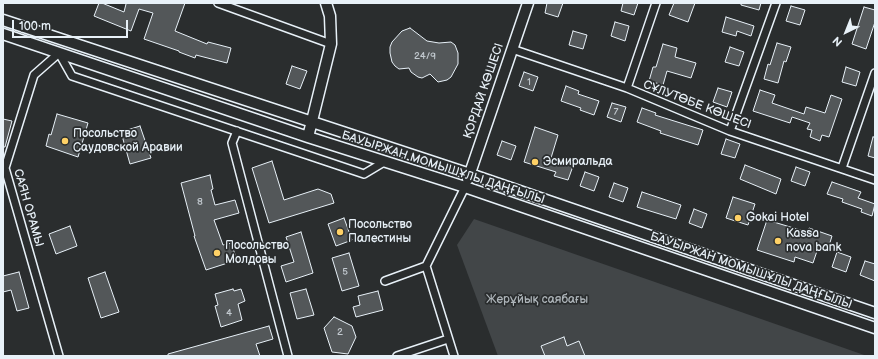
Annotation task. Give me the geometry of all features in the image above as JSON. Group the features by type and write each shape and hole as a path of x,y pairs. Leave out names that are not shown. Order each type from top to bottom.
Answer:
{"main road":[{"path":"308,137 332,44 330,16 326,3"},
{"name":"ҚОРДАЙ КӨШЕСІ","path":"465,187 528,3"},
{"name":"БАУЫРЖАН МОМЫШҰЛЫ ДАҢҒЫЛЫ","path":"3,20 470,174 875,313"},
{"name":"БАУЫРЖАН МОМЫШҰЛЫ ДАҢҒЫЛЫ","path":"3,34 308,137 465,187 875,328"}],"street":[{"path":"218,3 332,44"},
{"path":"627,88 656,3"},
{"path":"730,130 776,3"},
{"name":"СҰЛУТӨБЕ КӨШЕСІ","path":"512,49 627,88 730,130 875,180"},
{"path":"59,53 72,76 364,174 384,162"},
{"name":"САЯН ОРАМЫ","path":"59,53 34,75 5,168 5,177 59,356"},
{"path":"842,168 875,73"},
{"path":"237,131 232,143 288,356"},
{"path":"454,356 426,266 465,187"},
{"path":"385,281 426,266"},
{"path":"397,356 448,339"}],"green space":[{"name":"Жерұйық саябағы","path":"474,219 867,356 498,356 457,245"}],"building":[{"path":"99,3 124,12 125,3 185,3 175,31 207,44 208,42 231,48 227,63 196,55 195,58 144,39 153,13 139,9 131,31 94,16"},
{"path":"547,3 563,3 558,17 545,13"},
{"path":"623,3 638,3 634,15 621,11"},
{"path":"674,3 695,3 688,22 669,15"},
{"path":"741,3 761,3 759,10 741,5"},
{"path":"791,6 805,10 800,25 786,21"},
{"path":"864,7 875,10 875,22 866,49 852,44"},
{"path":"726,17 754,26 751,36 737,31 736,36 722,32"},
{"path":"615,22 629,26 625,41 611,36"},
{"path":"410,28 427,41 439,43 451,42 455,45 458,53 458,64 451,77 447,80 438,82 430,74 422,78 411,72 409,68 399,69 395,66 392,62 390,47 392,42 402,31"},
{"path":"573,31 587,35 583,49 569,45"},
{"path":"777,43 791,47 786,62 784,61 778,83 764,79 768,64 770,65"},
{"path":"663,44 677,48 675,57 696,63 691,78 667,71 663,85 649,81 653,67 656,67"},
{"path":"730,47 744,52 739,66 725,62"},
{"path":"292,66 307,71 300,89 286,84"},
{"path":"846,67 860,72 856,86 842,82"},
{"path":"524,72 538,77 533,91 519,86"},
{"path":"566,86 579,91 578,94 599,101 594,115 580,110 581,108 561,101"},
{"path":"718,88 732,92 727,107 713,102"},
{"path":"760,90 775,95 772,103 804,114 806,107 825,113 831,95 842,99 829,137 822,135 820,141 810,137 812,130 807,129 810,123 792,117 790,123 753,111"},
{"path":"612,103 626,107 621,122 607,117"},
{"path":"642,108 656,113 655,115 703,130 698,145 660,133 661,131 637,122"},
{"name":"Посольство Саудовской Аравии","path":"57,114 88,123 78,157 46,146"},
{"path":"3,119 12,121 5,147 3,147"},
{"path":"140,126 151,158 130,164 121,132"},
{"path":"535,127 558,135 551,158 573,166 568,180 554,176 556,172 524,162"},
{"path":"873,137 875,137 875,158 868,156"},
{"path":"726,139 740,144 735,158 721,154"},
{"path":"502,141 516,146 511,160 497,155"},
{"path":"272,161 284,200 318,189 331,194 334,203 269,223 252,168"},
{"path":"745,165 781,179 776,194 740,179"},
{"path":"796,167 810,172 805,186 791,181"},
{"path":"585,172 599,177 594,191 580,186"},
{"path":"210,175 213,189 211,190 215,205 235,200 239,213 214,220 223,245 231,243 237,260 206,270 194,236 181,183"},
{"path":"832,182 861,192 858,198 875,204 872,216 861,212 862,209 842,202 843,199 827,194"},
{"path":"614,183 628,188 623,202 609,197"},
{"path":"642,192 681,205 676,219 637,207"},
{"path":"733,197 755,204 748,225 726,218"},
{"path":"694,209 707,214 702,228 689,223"},
{"name":"Посольство Палестины","path":"344,218 352,240 336,246 328,224"},
{"path":"767,220 807,232 809,228 832,236 828,249 819,245 813,263 795,257 794,262 757,250"},
{"path":"70,226 77,246 56,254 49,234"},
{"path":"301,232 313,273 286,282 281,266 294,262 286,237"},
{"path":"837,252 851,257 846,272 832,267"},
{"path":"349,253 359,286 342,291 332,258"},
{"path":"865,261 875,264 875,281 860,275"},
{"path":"19,272 29,308 17,311 11,290 3,292 3,276"},
{"path":"105,272 119,312 101,318 88,278"},
{"path":"233,289 234,291 241,289 245,301 238,304 242,320 221,327 215,306 218,305 215,294"},
{"path":"306,289 314,315 297,319 290,293"},
{"path":"378,291 383,310 356,317 353,307 360,305 358,296"},
{"path":"334,317 352,326 356,337 348,354 332,352 324,328"},
{"path":"269,326 273,339 256,344 260,356 168,356 168,354"},
{"path":"564,337 567,346 579,341 585,356 545,356 541,346"}],"place":[{"name":"Посольство Саудовской Аравии","path":"65,141"},
{"name":"Эсмиральда","path":"535,162"},
{"name":"Gokai Hotel","path":"738,218"},
{"name":"Посольство Палестины","path":"340,232"},
{"name":"Kassa nova bank","path":"778,241"},
{"name":"Посольство Молдовы","path":"217,253"}]}
